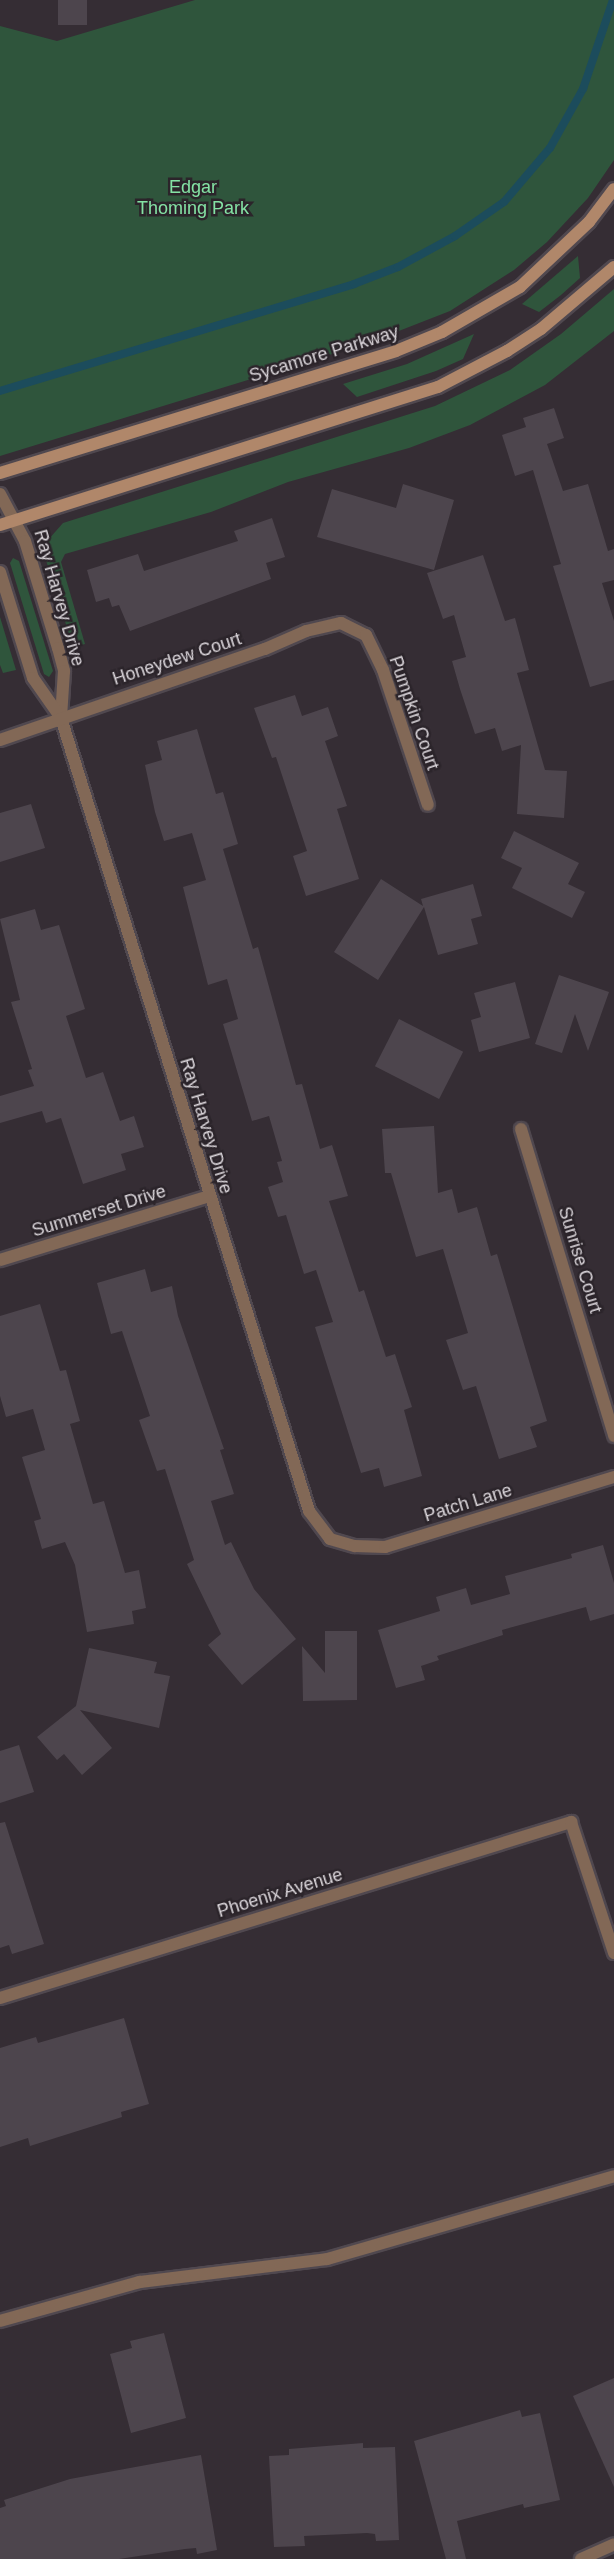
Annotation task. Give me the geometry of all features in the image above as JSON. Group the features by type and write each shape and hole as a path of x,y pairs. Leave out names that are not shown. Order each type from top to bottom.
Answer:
{"main road":[{"name":"Sycamore Parkway","path":"0,473 396,351 442,332 520,287 589,222 614,189"},
{"path":"0,525 438,387 507,351 541,329 614,267"}],"street":[{"name":"Ray Harvey Drive","path":"0,494 17,520 64,671 61,718"},
{"name":"Ray Harvey Drive","path":"0,572 33,678 61,718 309,1511 330,1539"},
{"name":"Honeydew Court","path":"0,740 265,649 306,631 341,623 364,633"},
{"name":"Pumpkin Court","path":"364,633 383,670 428,805"},
{"name":"Sunrise Court","path":"521,1130 614,1436"},
{"name":"Summerset Drive","path":"0,1260 209,1196"},
{"name":"Patch Lane","path":"330,1539 355,1546 385,1547 614,1477"},
{"name":"Phoenix Avenue","path":"0,1998 571,1822 614,1953"},
{"path":"0,2321 141,2282 327,2259 614,2176"},
{"path":"582,2559 614,2544"}],"green space":[{"name":"Edgar Thoming Park","path":"195,0 614,0 614,160 588,198 547,242 514,270 450,311 368,343 0,456 0,26 57,41"},
{"path":"578,256 580,278 561,295 539,312 522,304"},
{"path":"614,289 614,331 545,385 470,425 409,448 288,482 211,512 65,554 61,562 85,644 73,647 45,557 48,540 63,523 435,406 510,370 561,334"},
{"path":"474,334 463,359 436,371 357,397 343,384 407,364"},
{"path":"13,558 19,561 53,671 49,677 44,674 10,563"},
{"path":"0,617 16,670 3,673 0,665"}],"building":[{"path":"58,0 87,0 87,25 58,25"},
{"path":"554,408 564,438 547,444 563,491 588,484 608,551 614,549 614,580 602,583 614,621 614,680 590,687 553,566 561,564 533,470 515,476 502,435 526,427 523,418"},
{"path":"403,484 454,500 434,570 317,537 332,489 396,508"},
{"path":"272,518 285,557 266,563 271,579 130,631 119,605 112,607 109,598 96,602 87,570 138,554 144,571 238,541 234,531"},
{"path":"483,555 505,621 515,618 529,670 517,673 545,770 567,771 564,818 517,814 521,745 502,751 495,728 475,734 460,689 452,661 466,657 454,615 443,619 427,573"},
{"path":"295,695 302,716 328,707 338,736 325,741 347,806 337,809 359,879 306,896 293,856 307,851 276,757 272,758 254,708"},
{"path":"197,729 216,794 223,792 238,844 223,849 253,949 258,947 296,1085 302,1084 320,1149 332,1145 348,1196 329,1201 359,1292 364,1290 386,1357 395,1354 412,1407 404,1410 422,1476 384,1487 379,1468 361,1473 315,1327 333,1322 316,1270 304,1274 286,1215 278,1217 268,1187 283,1182 277,1162 282,1161 269,1116 252,1121 223,1024 238,1019 227,979 208,985 183,887 206,880 192,833 164,841 155,812 145,765 162,760 157,741"},
{"path":"31,804 45,848 0,862 0,813"},
{"path":"514,831 579,863 568,884 585,892 572,918 512,888 522,868 501,858"},
{"path":"381,879 423,906 421,899 473,884 482,916 471,919 478,944 438,955 424,907 378,980 334,952"},
{"path":"35,909 41,930 59,925 85,1009 66,1016 86,1078 103,1072 120,1121 134,1116 144,1147 121,1154 126,1170 83,1184 61,1118 46,1123 42,1111 0,1123 0,1096 34,1086 28,1070 32,1069 11,1002 20,1000 0,919"},
{"path":"559,975 609,992 588,1051 575,1014 562,1053 535,1044"},
{"path":"515,982 530,1038 479,1052 471,1020 481,1017 474,993"},
{"path":"399,1019 463,1052 439,1099 375,1066"},
{"path":"434,1126 438,1193 452,1189 458,1213 477,1207 491,1256 497,1254 547,1421 530,1427 537,1447 499,1459 476,1386 463,1390 446,1340 468,1333 443,1249 416,1257 391,1173 385,1173 382,1129"},
{"path":"145,1269 151,1292 172,1286 178,1316 224,1449 220,1450 234,1494 211,1501 225,1545 231,1542 254,1589 296,1639 242,1685 208,1645 221,1634 187,1564 194,1560 165,1469 157,1471 139,1420 150,1416 122,1331 111,1334 97,1283"},
{"path":"40,1304 60,1371 66,1370 80,1421 70,1424 93,1504 104,1501 125,1573 139,1570 146,1608 132,1611 134,1624 87,1632 75,1565 65,1542 42,1549 34,1521 41,1519 22,1457 45,1450 33,1409 6,1417 0,1396 0,1316"},
{"path":"603,1545 614,1583 614,1614 590,1621 586,1607 502,1630 503,1635 437,1656 439,1660 421,1666 425,1680 396,1688 378,1630 440,1611 436,1597 466,1588 471,1605 510,1594 505,1576 572,1558 571,1554"},
{"path":"325,1631 357,1631 357,1700 303,1701 302,1646 325,1673"},
{"path":"89,1648 157,1662 154,1673 170,1676 159,1728 80,1710 112,1748 82,1775 64,1754 57,1760 37,1737 76,1706"},
{"path":"19,1745 34,1792 0,1803 0,1751"},
{"path":"5,1822 44,1944 12,1954 9,1945 0,1948 0,1823"},
{"path":"124,2018 149,2104 121,2112 122,2117 30,2146 28,2138 0,2147 0,2048 36,2037 38,2043"},
{"path":"164,2333 186,2418 131,2433 110,2354 132,2348 130,2341"},
{"path":"614,2378 614,2487 573,2396"},
{"path":"520,2410 522,2417 540,2413 560,2500 524,2508 523,2504 457,2521 466,2559 446,2559 414,2441"},
{"path":"363,2443 363,2448 395,2447 399,2540 376,2541 375,2534 367,2533 304,2536 305,2546 274,2547 269,2456 289,2455 289,2449"},
{"path":"201,2455 217,2550 197,2554 196,2548 185,2549 119,2559 0,2559 0,2508 6,2506 4,2500 70,2479"}],"waterway":[{"path":"0,391 354,284 398,267 455,236 504,202 550,148 583,89 613,0"}]}
